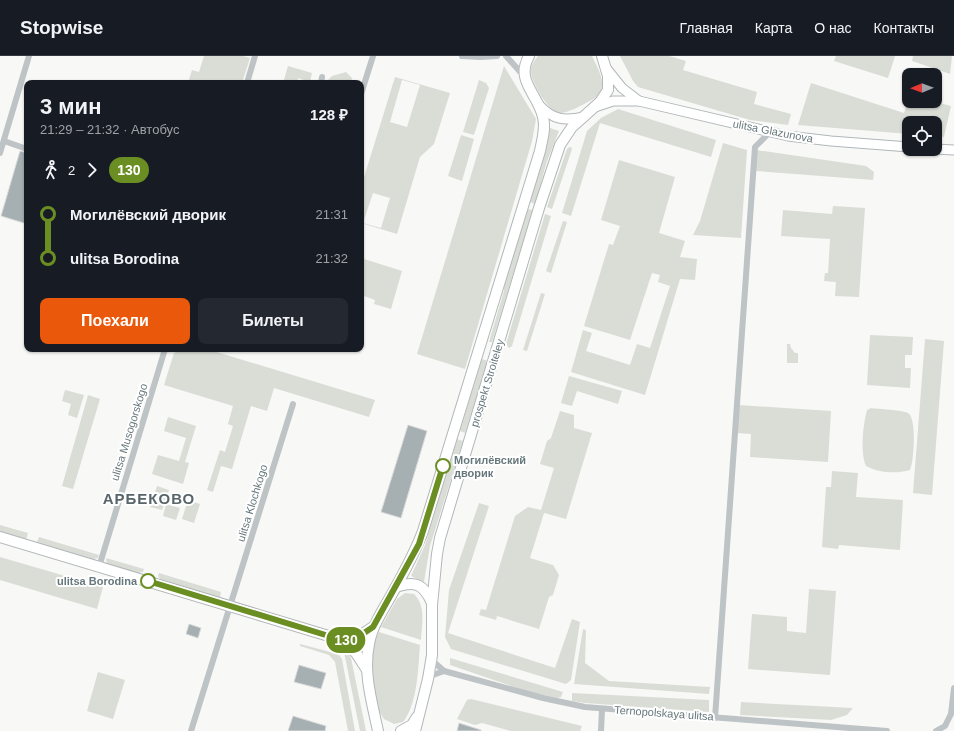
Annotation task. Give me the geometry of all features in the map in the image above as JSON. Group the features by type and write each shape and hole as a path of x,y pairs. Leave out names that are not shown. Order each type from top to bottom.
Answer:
{"main road":[{"path":"525,78 524,69 529,56"},
{"name":"prospekt Stroiteley","path":"415,731 428,679 432,655 432,605 436,554 440,538 539,208 560,145 567,133 595,107 608,90 608,76 602,56"},
{"name":"prospekt Stroiteley","path":"378,731 367,670 369,642 373,627 396,587 421,538 540,151 544,125 542,112 525,78"},
{"path":"482,342 498,347"},
{"path":"0,537 342,640 355,639 373,627"},
{"path":"396,587 405,584 418,585 428,594 432,605"},
{"path":"342,640 356,653 367,670"},
{"path":"374,711 380,725 387,731"},
{"path":"401,731 412,725 418,717"}],"street":[{"path":"0,153 29,56"},
{"path":"248,80 255,56"},
{"path":"364,84 373,56"},
{"path":"462,56 497,56"},
{"path":"506,56 521,70 525,78"},
{"name":"ulitsa Glazunova","path":"605,66 622,88 639,100"},
{"name":"ulitsa Glazunova","path":"595,107 613,101 639,100 770,132 831,141 902,146"},
{"path":"539,105 550,116 558,118 584,117"},
{"path":"715,718 755,147 770,132"},
{"path":"4,141 24,148"},
{"path":"942,149 954,150"},
{"name":"ulitsa Musogorskogo","path":"99,567 164,352"},
{"name":"ulitsa Klochkogo","path":"231,606 293,404"},
{"path":"191,731 231,606"},
{"path":"432,655 435,664 444,671"},
{"path":"428,679 433,675 444,671"},
{"name":"Ternopolskaya ulitsa","path":"444,671 543,698 585,707 887,731"},
{"path":"936,731 945,726 951,714 954,688"},
{"path":"601,731 602,709"}],"shaded area":[{"path":"204,56 243,56 250,58 243,80 189,80 192,70 199,72"},
{"path":"538,56 592,56 602,81 599,96 579,107 563,113 554,111 546,103 532,78 532,66"},
{"path":"620,56 669,56 686,61 683,70 757,92 754,104 791,114 788,125 750,120 638,87 633,81"},
{"path":"836,56 895,56 888,78 834,61"},
{"path":"913,56 952,56 950,74 942,71 942,68 932,68 912,61"},
{"path":"288,66 312,73 310,80 298,78 298,80 284,80"},
{"path":"504,66 536,119 532,141 465,369 417,354"},
{"path":"346,72 352,78 352,80 328,80 332,76"},
{"path":"395,77 450,93 434,144 420,157 397,234 364,224 381,228 390,198 373,193 364,220 364,177","holes":["402,80 420,85 407,127 390,122"]},
{"path":"479,80 486,83 489,88 474,135 463,132"},
{"path":"811,83 904,113 906,108 942,108 942,104 951,106 944,137 942,137 942,116 902,116 902,133 798,125"},
{"path":"618,109 716,140 711,157 600,123 571,216 562,213 587,131 601,118"},
{"path":"550,128 559,131 547,161 535,204 530,202"},
{"path":"461,135 474,139 462,181 448,176"},
{"path":"723,143 747,150 741,238 693,235 700,221"},
{"path":"569,147 572,149 552,209 547,207"},
{"path":"756,150 866,166 874,172 873,180 756,171"},
{"path":"619,160 675,177 659,233 685,241 680,257 697,259 695,280 680,279 645,395 571,372 583,330 592,333 586,351 630,365 637,344 650,348 670,286 658,282 660,275 652,273 630,340 584,326 609,244 613,245 620,226 601,220"},
{"path":"833,206 865,208 859,297 835,296 836,282 824,281 825,273 828,273 830,239 781,236 783,210 832,214"},
{"path":"527,209 533,210 492,342 489,342 504,291 504,285"},
{"path":"545,214 551,216 512,346 509,348 506,344"},
{"path":"563,221 567,222 551,273 546,271"},
{"path":"364,259 402,271 391,309 374,304 375,300 364,296"},
{"path":"541,293 545,294 527,351 523,350"},
{"path":"870,335 913,337 912,355 905,355 905,368 911,368 910,388 867,385"},
{"path":"925,339 944,341 932,495 913,493"},
{"path":"787,344 790,344 795,353 798,353 798,363 787,363"},
{"path":"217,352 375,400 369,417 274,388 267,411 251,406 232,469 221,466 213,492 207,490 220,450 225,452 233,426 228,424 233,406 164,385 174,353"},
{"path":"482,359 488,361 465,433 460,431"},
{"path":"569,376 622,391 618,404 577,391 572,406 561,403"},
{"path":"65,390 84,395 77,418 68,415 71,404 62,401"},
{"path":"88,395 100,399 73,489 62,486"},
{"path":"739,405 831,411 828,462 750,457 751,434 737,433"},
{"path":"871,408 905,412 911,417 913,423 914,440 913,458 910,470 888,472 876,470 866,466 863,453 863,431 867,410"},
{"path":"560,411 574,415 574,428 592,433 566,519 544,513 530,558 553,565 559,575 553,595 549,597 539,629 497,616 496,620 479,615 481,609 486,610 515,516 528,507 541,510 554,468 540,464 547,441 551,438"},
{"path":"168,417 196,426 185,462 189,463 183,484 152,474 158,455 179,461 186,438 164,431"},
{"path":"457,439 463,441 430,546 424,582 411,576 425,545"},
{"path":"832,471 858,473 856,497 903,500 900,550 839,545 838,549 822,547 826,487 831,487"},
{"path":"157,486 169,490 162,510 150,507"},
{"path":"188,500 200,504 194,523 182,519"},
{"path":"479,503 489,506 448,633 555,668 572,619 580,622 571,680 566,684 451,649 445,637 449,590"},
{"path":"166,504 180,508 176,520 163,516"},
{"path":"0,525 28,533 26,540 0,532"},
{"path":"39,537 99,555 98,558 93,559 37,542"},
{"path":"0,557 103,587 97,609 0,580"},
{"path":"106,558 144,569 143,572 135,573 107,565"},
{"path":"159,573 221,592 220,598 162,581 158,576"},
{"path":"809,589 836,591 830,675 748,669 752,614 787,617 787,631 806,633"},
{"path":"405,593 414,594 422,609 421,640 381,627 397,599"},
{"path":"583,629 586,630 585,663 609,681 710,687 709,694 574,684"},
{"path":"379,632 420,645 418,674 412,705 403,722 394,724 384,719 377,708 370,674 373,645"},
{"path":"300,644 338,654 342,659 355,731 348,731 335,662 329,655 300,646"},
{"path":"345,651 351,658 366,731 360,731"},
{"path":"450,658 563,692 561,697 557,698 529,692 450,665"},
{"path":"98,672 125,680 113,719 87,711"},
{"path":"572,693 709,700 709,712 585,703 572,701"},
{"path":"471,699 582,726 580,731 511,731 482,723 475,725 457,719 467,700"},
{"path":"741,702 853,708 847,715 831,720 740,715"}],"building":[{"path":"20,151 24,152 24,223 1,216"},
{"path":"408,425 427,431 401,518 381,512"},
{"path":"189,624 201,628 198,638 186,634"},
{"path":"299,665 326,673 321,689 294,682"},
{"path":"293,716 326,726 325,731 288,731"},
{"path":"459,723 481,730 481,731 457,731"}],"bus line":[{"name":"130","path":"148,581 342,640 355,639 373,627 419,544 443,466"}],"place":[{"name":"Могилёвский дворик","path":"443,466"},
{"name":"ulitsa Borodina","path":"148,581"}],"district":[{"name":"АРБЕКОВО","path":"149,499"}]}
